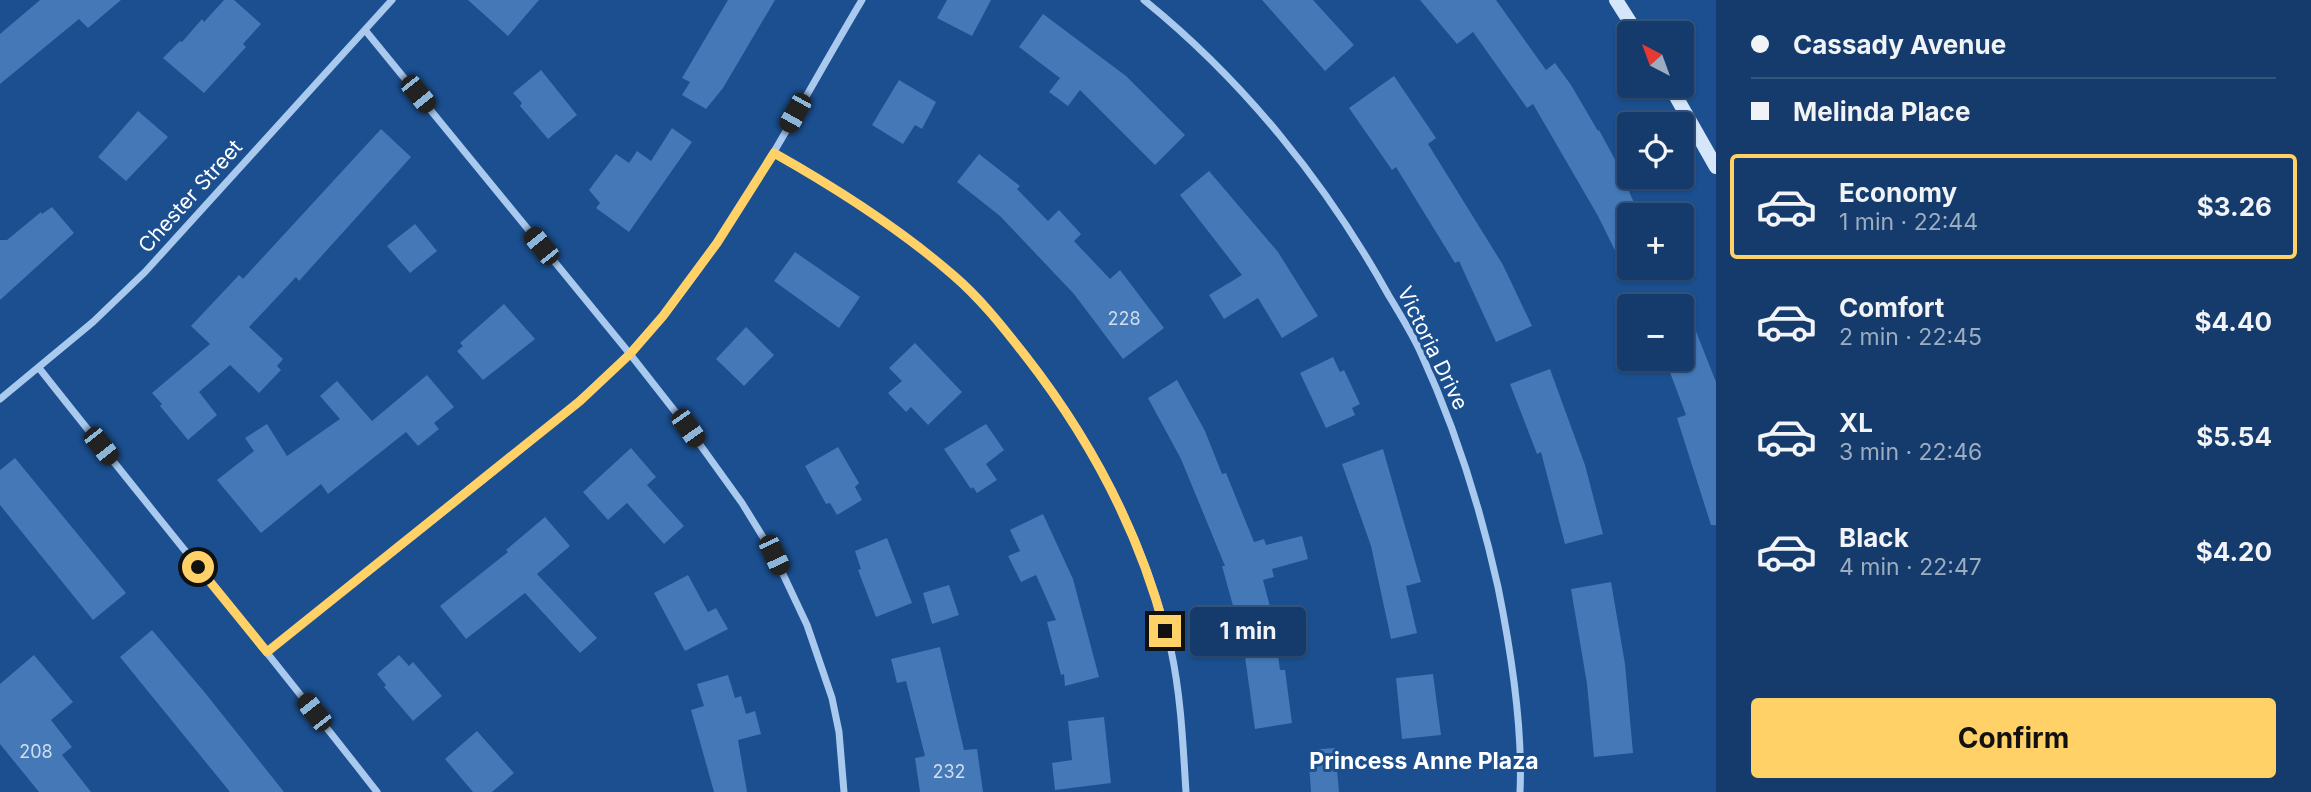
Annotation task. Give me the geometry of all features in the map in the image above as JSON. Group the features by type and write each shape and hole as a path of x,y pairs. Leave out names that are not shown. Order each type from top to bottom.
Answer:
{"main road":[{"path":"1616,0 1629,21"},
{"path":"1677,98 1716,167"}],"street":[{"name":"Chester Street","path":"0,399 93,322 145,272 392,0"},
{"path":"267,652 580,401 630,354 663,316 717,243 774,153 862,0"},
{"name":"Victoria Drive","path":"1144,0 1204,53 1258,109 1322,189 1372,264 1419,349 1453,429 1489,547 1506,626 1517,707 1520,792"},
{"path":"365,30 630,354 742,503 774,555 807,625 832,698 839,732 844,792"},
{"path":"774,153 893,229 953,275 994,315 1053,391 1090,446 1121,505 1154,590 1171,651 1180,702 1186,792"},
{"path":"39,368 377,792"}],"building":[{"path":"40,0 121,0 88,28 79,19 0,84 0,34"},
{"path":"224,0 234,0 261,24 243,44 246,47 204,93 163,58 182,42 202,19 204,22"},
{"path":"468,0 539,0 508,36"},
{"path":"728,0 775,0 723,88 706,109 682,95 690,82 682,78"},
{"path":"947,0 991,0 972,36 937,18"},
{"path":"1262,0 1313,0 1354,45 1325,71"},
{"path":"1420,0 1496,0 1546,70 1555,63 1599,130 1617,163 1617,189 1628,189 1634,203 1617,203 1617,255 1598,216 1533,104 1527,108 1473,32 1457,44"},
{"path":"1043,14 1126,76 1185,135 1155,165 1080,90 1068,106 1049,92 1060,78 1019,47"},
{"path":"541,70 577,115 548,139 520,106 522,103 513,93"},
{"path":"1394,76 1436,138 1428,144 1503,265 1532,326 1496,342 1459,261 1455,263 1396,167 1392,170 1349,108"},
{"path":"899,80 936,102 922,129 915,125 903,144 872,125"},
{"path":"138,111 168,137 126,181 98,157"},
{"path":"672,128 692,142 629,232 596,208 600,203 589,190 616,154 629,163 637,151 651,161"},
{"path":"381,129 411,157 299,281 296,277 249,327 283,359 277,366 281,370 259,393 230,365 199,392 217,415 188,440 152,393 210,344 191,326 239,275 243,279"},
{"path":"979,154 1020,186 1017,189 1048,221 1059,210 1081,234 1074,241 1110,279 1120,270 1164,328 1123,359 1074,294 1000,216 957,182"},
{"path":"1209,171 1278,252 1318,316 1282,338 1258,298 1224,319 1209,295 1242,275 1180,195"},
{"path":"52,207 74,233 0,300 0,240 7,240 41,212 42,214"},
{"path":"415,224 437,251 410,273 387,246"},
{"path":"795,252 860,297 839,328 774,281"},
{"path":"504,304 535,339 483,380 457,351 463,346 460,343"},
{"path":"1694,326 1716,382 1716,525 1711,525 1677,418 1686,415 1670,371 1694,371"},
{"path":"746,327 774,355 744,386 716,359"},
{"path":"915,343 962,392 928,425 911,407 906,412 888,393 902,381 889,368"},
{"path":"1333,357 1340,372 1344,370 1360,404 1352,408 1355,415 1326,428 1300,373"},
{"path":"1550,369 1585,465 1603,534 1565,544 1541,452 1537,454 1510,384"},
{"path":"427,375 454,407 434,423 439,429 418,446 406,432 328,494 321,484 261,533 217,480 254,451 245,438 267,424 287,456 340,419 320,396 337,381 372,421"},
{"path":"1177,380 1205,431 1222,474 1226,473 1254,542 1264,539 1266,545 1302,536 1308,559 1272,569 1274,577 1263,580 1273,618 1280,670 1285,670 1292,723 1255,729 1243,642 1222,566 1225,566 1181,459 1148,398"},
{"path":"986,424 1004,450 986,464 997,480 977,493 973,487 971,489 944,449"},
{"path":"838,447 859,483 855,487 862,500 837,515 830,503 826,504 805,466"},
{"path":"631,448 656,477 647,485 684,526 664,544 627,503 608,520 583,492"},
{"path":"1383,449 1421,582 1406,586 1417,633 1391,639 1371,546 1342,464"},
{"path":"15,458 126,593 93,620 0,505 0,470"},
{"path":"1043,514 1073,579 1099,677 1065,686 1064,674 1061,675 1047,622 1056,620 1036,575 1021,582 1008,556 1020,551 1010,530"},
{"path":"545,517 570,546 537,574 597,638 580,653 525,593 466,639 440,606 508,552 506,550"},
{"path":"887,538 912,603 876,617 858,570 861,569 855,551"},
{"path":"688,575 708,612 716,608 728,629 685,651 654,593"},
{"path":"1611,582 1625,664 1633,753 1594,757 1587,684 1571,589"},
{"path":"949,585 959,615 932,624 923,593"},
{"path":"152,630 284,792 230,792 120,657"},
{"path":"940,647 964,750 977,749 983,792 920,792 915,758 925,756 906,681 897,683 891,659"},
{"path":"34,655 73,702 51,720 72,747 62,755 91,792 39,792 0,744 0,684"},
{"path":"399,655 409,666 413,662 442,696 413,721 384,687 386,685 377,674"},
{"path":"1433,674 1441,735 1402,739 1396,678"},
{"path":"728,675 735,698 741,696 746,714 755,711 761,734 738,740 747,792 714,792 691,710 704,706 697,684"},
{"path":"1104,717 1111,783 1055,790 1052,763 1072,760 1068,721"},
{"path":"477,731 514,773 492,792 473,792 445,759"},
{"path":"1335,748 1339,792 1311,792 1308,750"}],"district":[{"name":"Princess Anne Plaza","path":"1424,761"}],"route":[{"path":"198,567 267,652 462,498 580,401 630,354 663,316 717,243 774,153 811,174 893,229 953,275 994,315 1053,391 1090,446 1121,505 1154,590 1165,631"}]}
